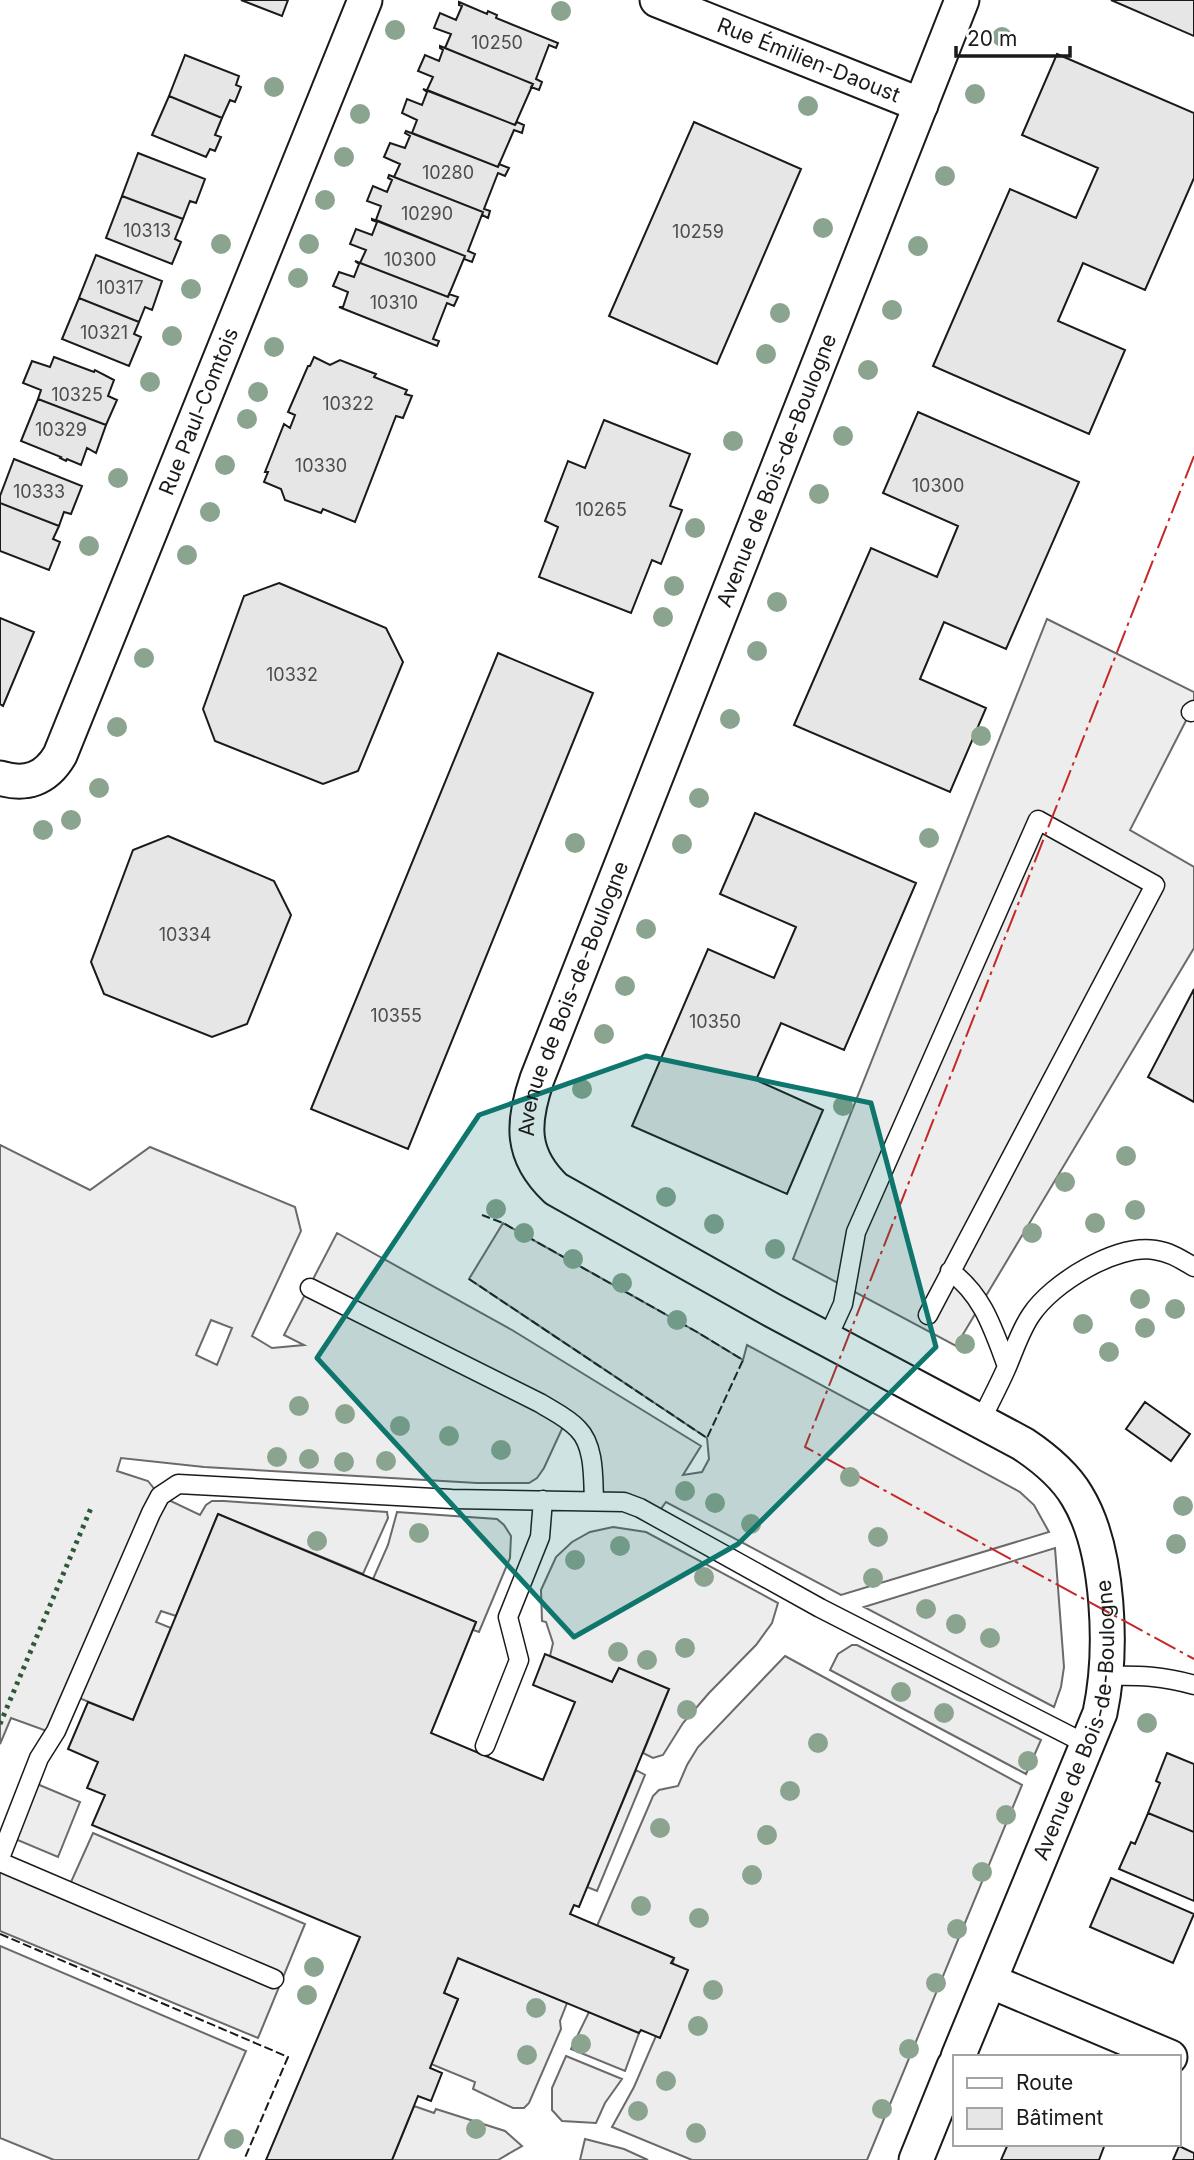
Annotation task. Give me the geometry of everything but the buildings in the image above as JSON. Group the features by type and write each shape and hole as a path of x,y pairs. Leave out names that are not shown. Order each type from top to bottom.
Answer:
{"street":[{"name":"Rue Paul-Comtois","path":"0,778 22,783 32,780 48,771 60,755 365,0"},
{"name":"Rue Émilien-Daoust","path":"657,0 921,106"},
{"name":"Avenue de Bois-de-Boulogne","path":"959,2055 1100,1713 1107,1676 1106,1615 1097,1546 1089,1518 1077,1495 1049,1464 1023,1444 556,1189 532,1158 526,1121 537,1079 962,0"},
{"path":"990,1981 1165,2055"},
{"path":"916,2160 953,2068"}],"lane":[{"path":"827,1339 843,1304 856,1232 1038,820 1155,885 928,1315"},
{"path":"980,1422 1031,1314 1045,1297 1093,1265 1112,1256 1152,1249 1166,1252 1194,1268"},
{"path":"950,1272 970,1289 984,1307 1007,1366"},
{"path":"310,1288 540,1403 566,1419 580,1430 588,1449 594,1500"},
{"path":"274,1979 0,1860 39,1758 56,1731 150,1513 160,1496 178,1483 452,1499 624,1502 640,1508 820,1608 1088,1745"},
{"path":"485,1746 519,1660 508,1617 540,1537 543,1500"},
{"path":"1107,1676 1145,1675 1171,1678 1194,1685"}],"highlighted area":[{"path":"646,1056 871,1103 936,1347 738,1544 574,1637 317,1358 479,1115"}],"shaded area":[{"path":"1047,619 1194,692 1194,705 1130,830 1194,867 1194,948 956,1346 793,1259"},
{"path":"0,1145 90,1190 150,1147 295,1207 301,1231 252,1336 272,1348 304,1345 284,1335 337,1233 512,1330 701,1446 683,1475 702,1472 709,1459 707,1438 469,1279 503,1223 743,1360 747,1345 1020,1492 1034,1505 1049,1532 841,1595 666,1502 655,1517 594,1501 592,1469 566,1420 544,1468 537,1478 529,1483 477,1483 204,1467 121,1458 117,1471 148,1481 160,1496 200,1515 212,1501 224,1501 387,1512 388,1518 363,1574 218,1514 176,1616 161,1611 156,1622 171,1628 133,1720 72,1695 55,1734 11,1718 0,1744","holes":["211,1320 232,1328 217,1365 196,1355"]},
{"path":"397,1512 497,1519 504,1525 511,1536 510,1558 479,1632 473,1630 476,1622 373,1579 388,1545"},
{"path":"613,1527 646,1532 778,1603 772,1623 756,1645 683,1723 663,1755 653,1758 643,1753 669,1689 619,1668 612,1682 550,1656 553,1643 546,1622 542,1621 541,1590 556,1557 572,1542 590,1532"},
{"path":"1055,1548 1064,1667 1054,1707 864,1607"},
{"path":"852,1645 857,1645 1041,1740 1026,1774 830,1670 838,1654"},
{"path":"785,1656 1022,1785 867,2160 692,2160 612,2127 634,2087 656,2036 674,1958 597,1926 653,1796 659,1790 678,1786 698,1747"},
{"path":"636,1770 645,1775 597,1891 587,1887"},
{"path":"30,1781 80,1802 58,1857 8,1836"},
{"path":"93,1833 305,1924 258,2038 0,1931 0,1862 67,1891"},
{"path":"0,1946 246,2051 198,2160 54,2160 0,2138"},
{"path":"458,1958 567,2003 560,2021 561,2029 529,2103 524,2108 513,2108 473,2089 475,2082 431,2064 458,1999 444,1993"},
{"path":"589,2012 639,2033 625,2071 571,2049"},
{"path":"566,2056 622,2079 605,2103 596,2123 562,2121 552,2110 552,2088"},
{"path":"414,2106 434,2113 436,2109 505,2131 522,2146 498,2160 392,2160"},
{"path":"585,2139 624,2149 648,2160 580,2160"}],"hedge":[{"path":"0,1724 91,1508"}],"fence":[{"path":"469,1279 707,1438 743,1360 503,1223 482,1215"},
{"path":"0,1934 288,2057 244,2160"}],"power":[{"path":"1194,456 805,1447 1194,1659"}]}
